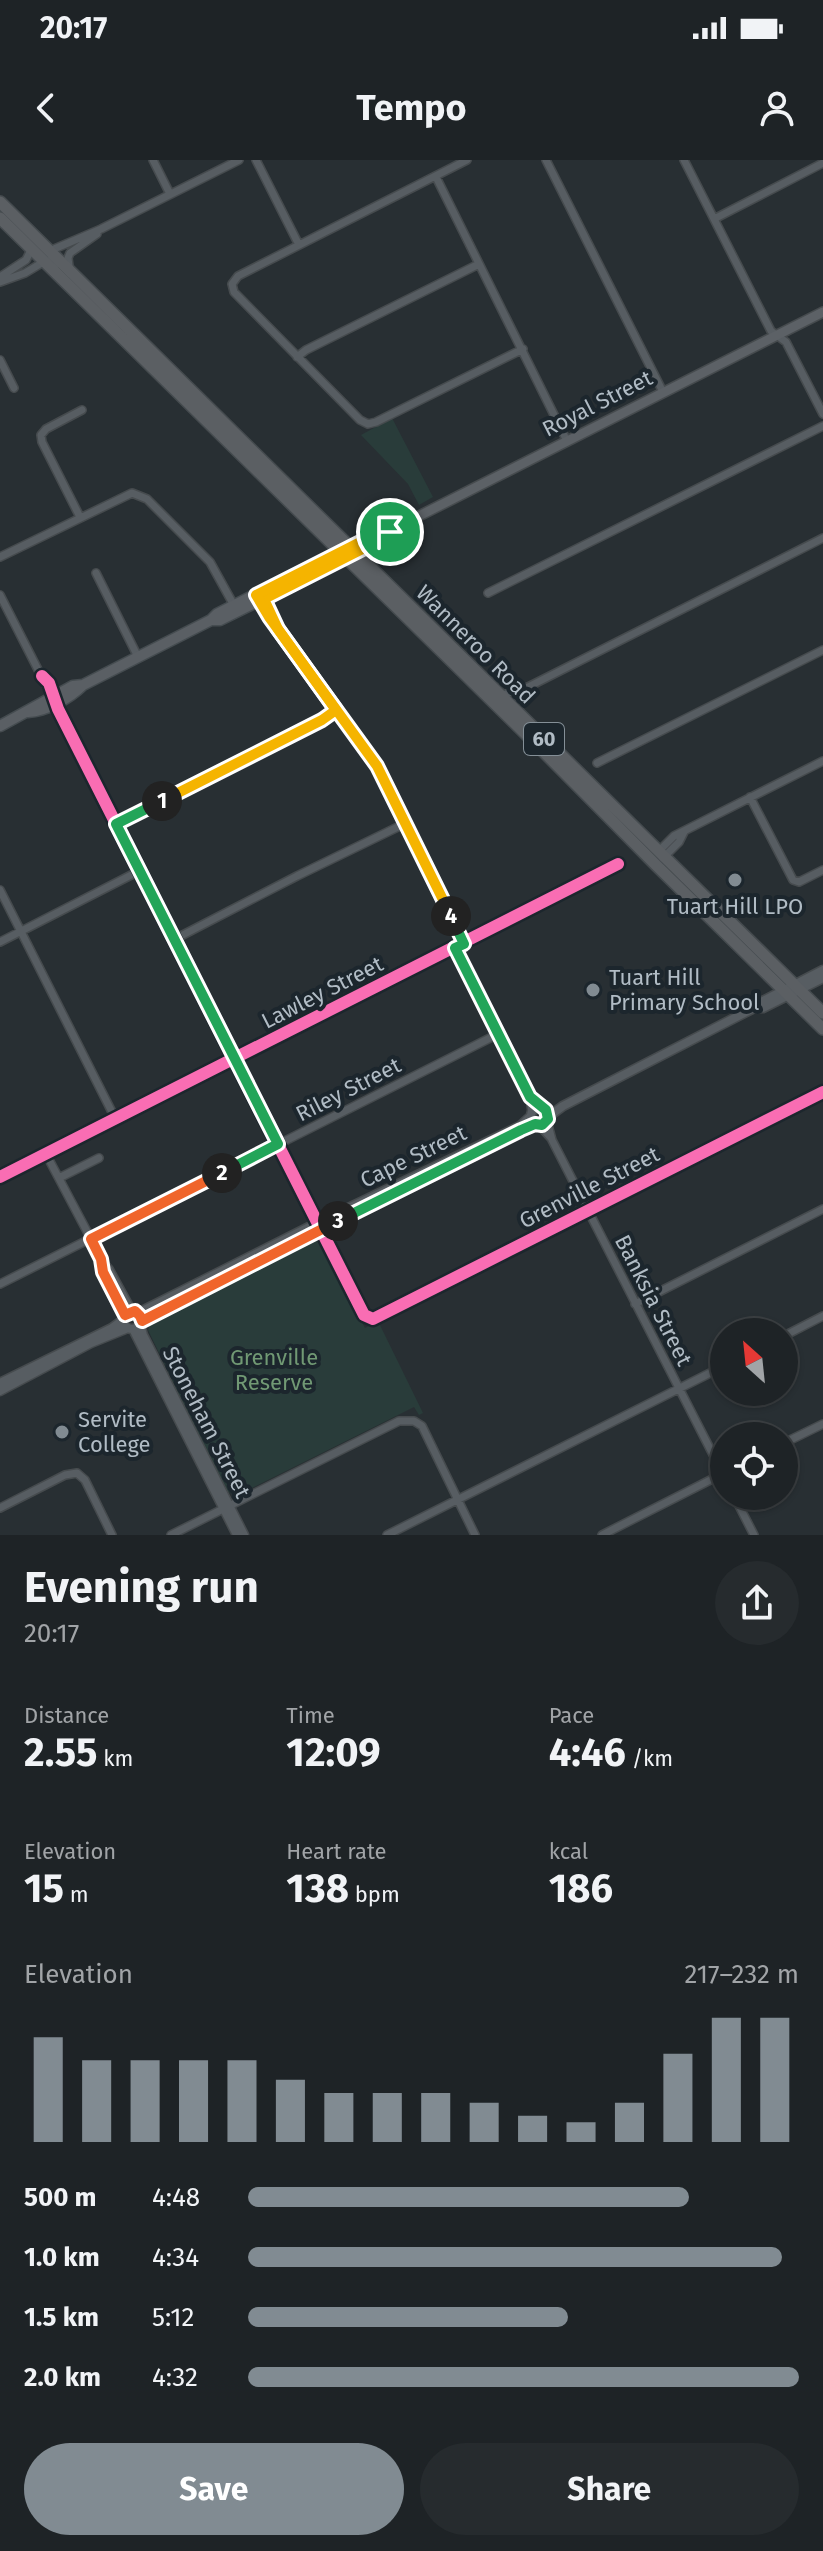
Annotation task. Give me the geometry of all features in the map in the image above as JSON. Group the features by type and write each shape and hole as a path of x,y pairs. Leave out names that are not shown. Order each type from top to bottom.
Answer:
{"highway":[{"name":"Wanneroo Road","path":"0,202 35,244"},
{"name":"Wanneroo Road","path":"0,218 71,272 515,723 658,858 677,868 724,915 823,1029"},
{"name":"Wanneroo Road","path":"48,256 56,272 500,696 658,858 739,947 771,978 819,1009"},
{"path":"677,868 709,906 711,919"},
{"path":"724,915 722,921 739,947"}],"main road":[{"name":"Royal Street","path":"0,726 73,686 83,685 211,620 220,620 235,608 348,552 382,531 390,532 823,312"}],"street":[{"path":"153,160 170,194"},
{"path":"0,280 25,273 48,256 239,160"},
{"path":"256,160 299,245"},
{"path":"467,160 238,276 232,284 234,292 360,420 368,424 523,349"},
{"path":"546,160 663,392"},
{"path":"684,160 771,331 786,342 823,414"},
{"path":"714,219 823,163"},
{"path":"436,177 567,441"},
{"path":"71,272 67,263 70,253 101,229"},
{"path":"0,280 26,260 35,244"},
{"path":"297,357 479,264"},
{"path":"0,360 14,388"},
{"path":"80,517 41,435 46,429 82,410"},
{"path":"488,593 823,426"},
{"path":"0,557 132,493 147,499 210,562 235,608"},
{"path":"500,696 528,687 823,538"},
{"path":"96,573 138,657"},
{"path":"0,595 319,1226"},
{"path":"260,597 273,621 377,766 464,944"},
{"path":"597,763 823,650"},
{"path":"517,713 516,700 528,687"},
{"path":"116,824 322,720 336,710"},
{"path":"658,858 674,836 823,761"},
{"path":"750,797 793,880 799,882 823,870"},
{"path":"175,939 406,823"},
{"name":"Lawley Street","path":"0,1177 618,864"},
{"path":"0,942 141,870"},
{"path":"0,890 115,1118"},
{"path":"455,948 540,1116"},
{"name":"Cape Street","path":"754,1008 763,1008 823,970"},
{"path":"762,1001 768,994 771,978"},
{"path":"819,1009 812,994 821,979"},
{"name":"Cape Street","path":"0,1391 133,1320 563,1106 754,1008 762,1001 821,979"},
{"name":"Riley Street","path":"0,1284 498,1034"},
{"name":"Grenville Street","path":"319,1226 364,1315 373,1319 823,1092"},
{"name":"Banksia Street","path":"540,1116 710,1448"},
{"name":"Stoneham Street","path":"46,1154 101,1259 103,1272 133,1320 237,1535"},
{"path":"59,1178 99,1158"},
{"path":"635,1304 823,1209"},
{"path":"798,1329 823,1316"},
{"name":"Cape Street","path":"0,1383 133,1320"},
{"path":"387,1535 710,1373"},
{"path":"171,1535 399,1421 414,1421 422,1426 475,1535"},
{"path":"798,1436 823,1424"},
{"path":"0,1508 65,1475 77,1473 85,1480 112,1535"},
{"path":"602,1535 710,1481"},
{"name":"Stoneham Street","path":"226,1507 244,1535"},
{"path":"741,1510 754,1535"}],"green space":[{"path":"392,418 433,497 419,505 408,484 361,435"},
{"name":"Grenville Reserve","path":"316,1240 321,1242 365,1328 378,1321 423,1413 419,1415 414,1407 236,1496 225,1490 148,1330 150,1323"}],"cycle path":[{"path":"42,676 49,683 58,709 364,1315 373,1319 823,1092"},
{"path":"0,1177 618,864"}],"place":[{"name":"Tuart Hill LPO","path":"735,880"},
{"name":"Tuart Hill Primary School","path":"593,990"},
{"name":"Servite College","path":"62,1432"}],"route":[{"path":"390,532 357,553 264,599 278,629 336,710 322,720 116,824 278,1144 91,1239 101,1259 103,1272 125,1315 135,1311 142,1321 521,1130 535,1124 542,1125 548,1119 546,1110 530,1097 455,948 464,944 377,766 278,629 273,621 269,617 256,595 382,531 390,532"}]}
